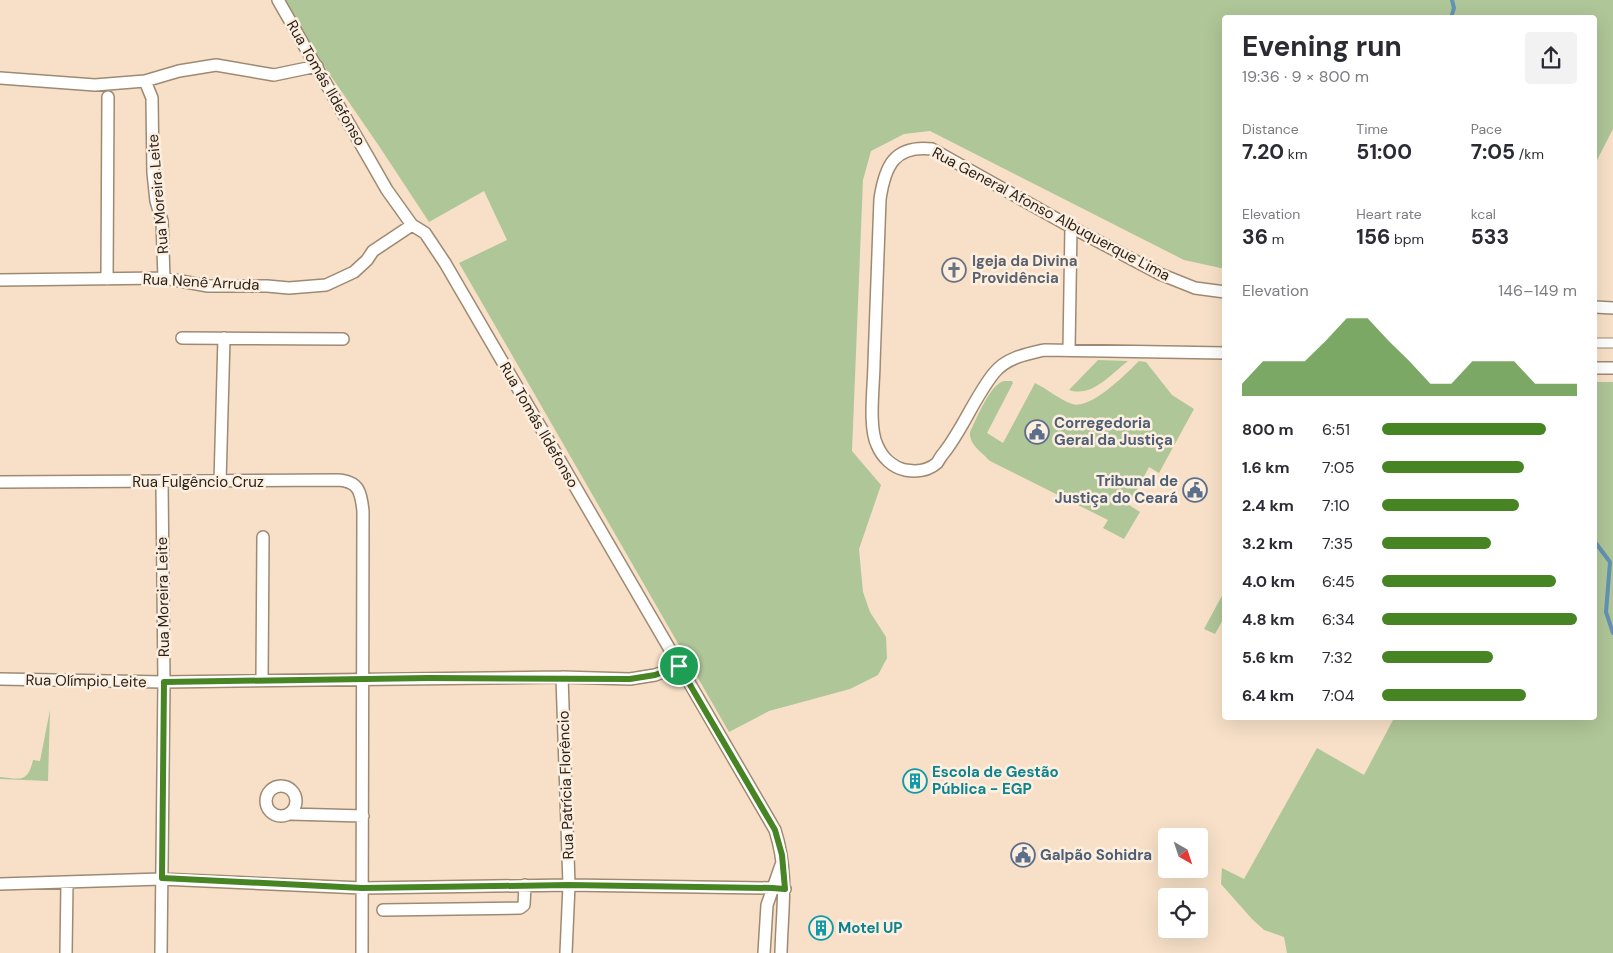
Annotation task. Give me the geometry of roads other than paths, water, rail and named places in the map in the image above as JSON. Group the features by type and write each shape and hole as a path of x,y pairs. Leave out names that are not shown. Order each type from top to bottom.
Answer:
{"street":[{"name":"Rua Tomás Ildefonso","path":"278,0 387,190 412,225 425,233 445,262 775,830 782,855 785,889 781,951"},
{"path":"0,78 95,85 145,81 179,71 216,65 274,75 317,66"},
{"name":"Rua Moreira Leite","path":"145,81 152,98 153,173 156,200 162,221 164,278"},
{"path":"107,279 108,97"},
{"name":"Rua General Afonso Albuquerque Lima","path":"1222,292 1195,288 1160,274 1071,227 932,149 913,148 896,157 888,167 883,178 880,199 874,439 889,462 901,469 915,472 937,463 954,442 995,372 1010,360 1028,353 1044,350 1222,353"},
{"name":"Rua Nenê Arruda","path":"0,280 164,278 208,286 289,288 326,285 354,272 367,260 373,251 412,225"},
{"path":"1069,350 1071,227"},
{"path":"1597,307 1613,308"},
{"path":"182,338 343,338"},
{"path":"220,482 224,338"},
{"path":"1597,343 1613,343"},
{"path":"1597,368 1613,368"},
{"name":"Rua Fulgêncio Cruz","path":"0,482 347,480 358,488 361,494 363,522 362,953"},
{"name":"Rua Moreira Leite","path":"161,953 164,682 162,482"},
{"path":"262,680 264,537"},
{"name":"Rua Olímpio Leite","path":"0,679 164,682 363,678 562,677 630,679 655,675 679,666"},
{"name":"Rua Patrícia Florêncio","path":"562,677 569,885 566,953"},
{"path":"290,814 363,816"},
{"path":"781,951 764,950 766,905 782,861"},
{"path":"0,884 162,878 362,888 569,885 785,889"},
{"path":"66,953 67,883"},
{"path":"383,910 520,908 524,905 525,885"}],"waterway":[{"path":"1452,0 1454,8 1452,15"},
{"path":"1597,545 1610,562 1606,612 1613,633"}],"place":[{"name":"Igeja da Divina Providência","path":"954,270"},
{"name":"Corregedoria Geral da Justiça","path":"1037,432"},
{"name":"Tribunal de Justiça do Ceará","path":"1195,490"},
{"name":"Escola de Gestão Pública - EGP","path":"915,781"},
{"name":"Galpão Sohidra","path":"1023,855"},
{"name":"Motel UP","path":"821,928"}]}
